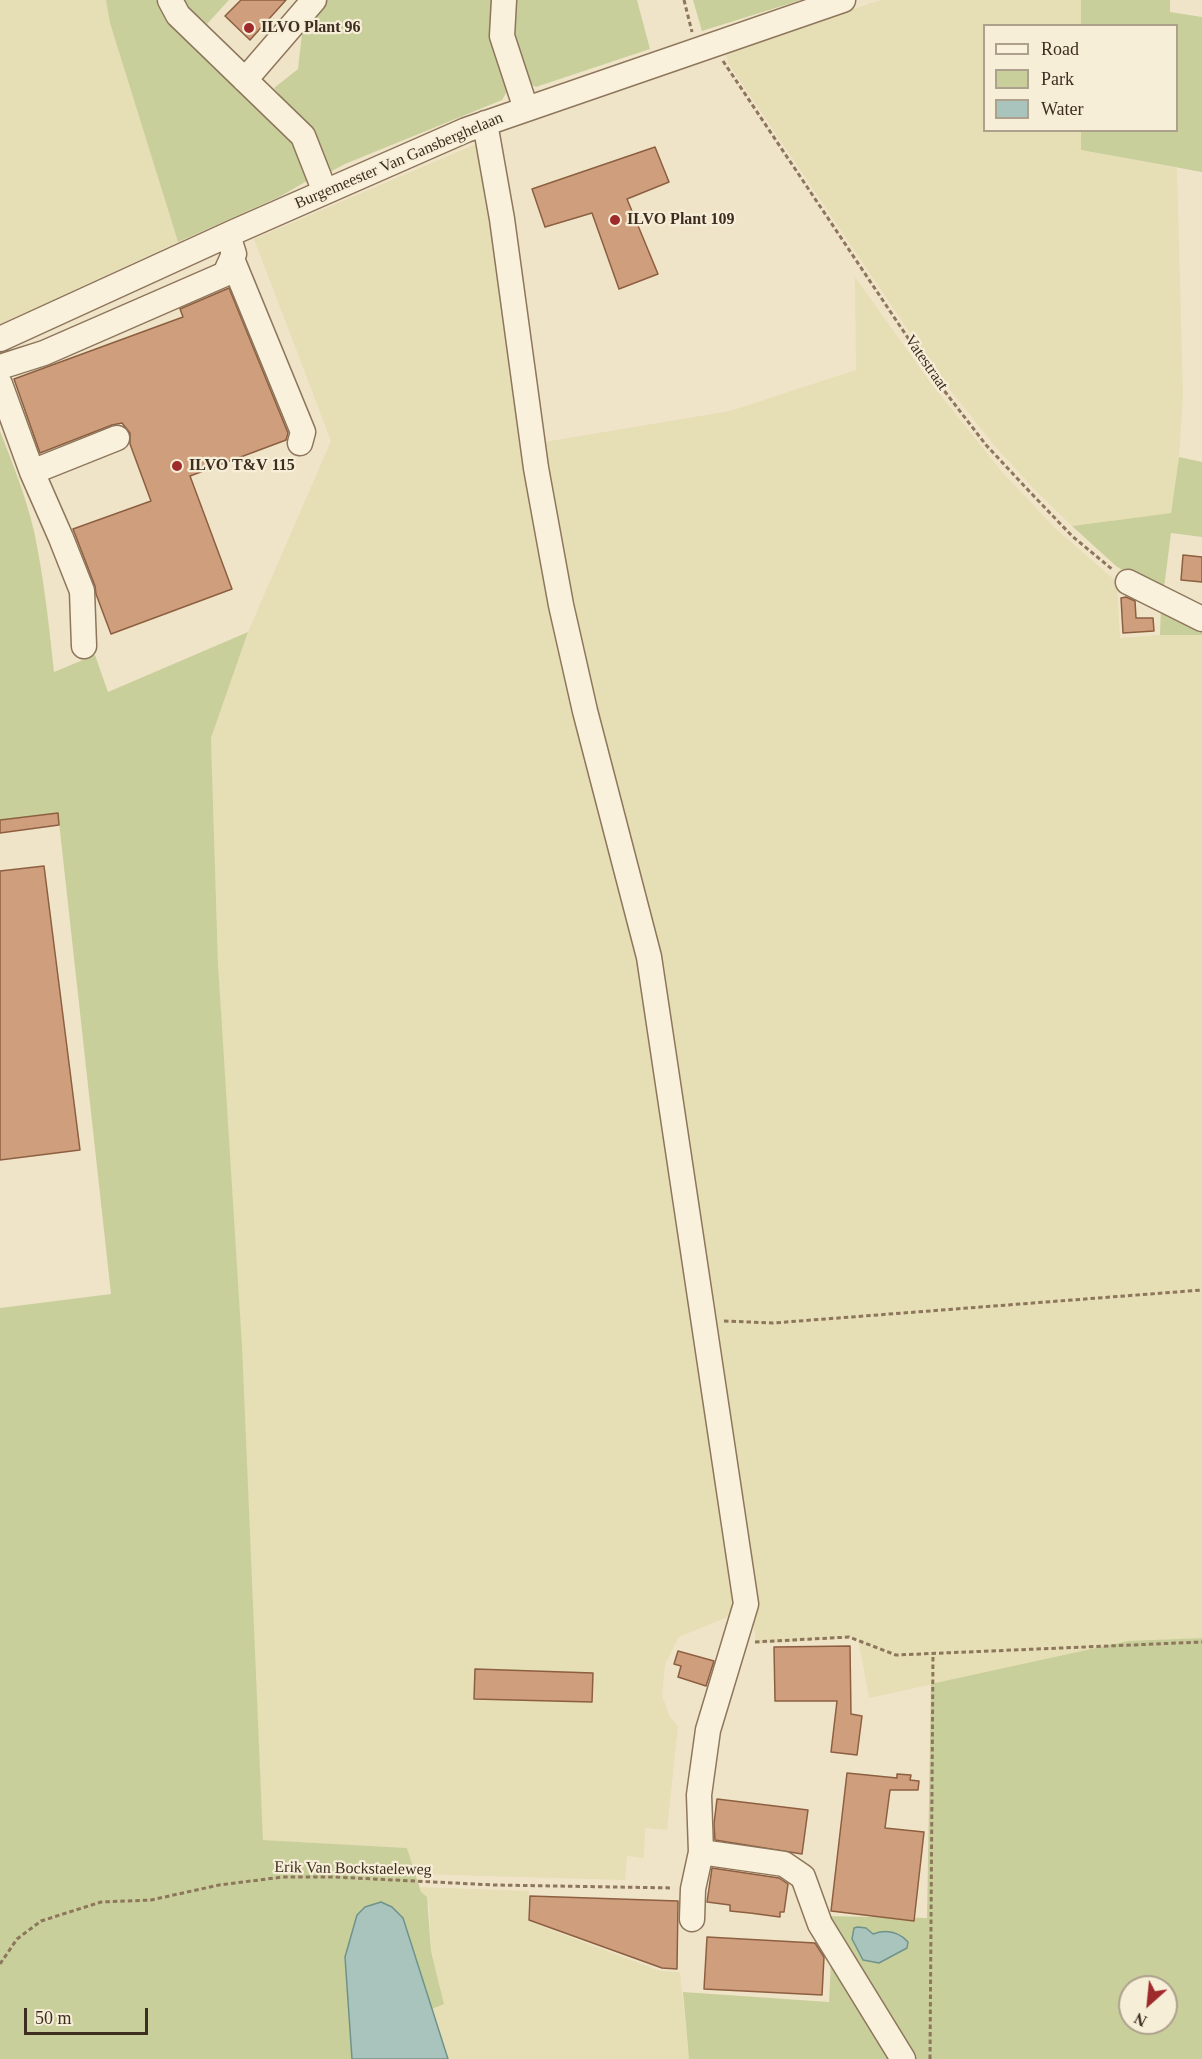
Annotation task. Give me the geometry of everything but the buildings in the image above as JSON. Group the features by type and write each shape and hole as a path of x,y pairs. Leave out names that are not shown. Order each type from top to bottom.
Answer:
{"street":[{"path":"170,0 178,15 303,136 326,192"},
{"path":"245,80 315,0"},
{"path":"504,0 502,36 526,109"},
{"name":"Burgemeester Van Gansberghelaan","path":"0,339 465,130 843,0"},
{"path":"484,123 503,231 536,468 556,582 585,711 649,957 746,1604 708,1730 699,1795 701,1852 693,1889 692,1919"},
{"path":"0,367 44,353 225,274 234,254 228,235"},
{"path":"231,260 303,432 300,443"},
{"path":"0,384 32,472 82,591 84,646"},
{"path":"32,472 117,438"},
{"path":"1128,582 1202,620"},
{"path":"701,1852 784,1864 803,1877 820,1924 903,2059"}],"path":[{"path":"684,0 705,49"},
{"name":"Vatestraat","path":"705,49 936,380 986,445 1072,536 1128,582"},
{"path":"705,1321 773,1323 1202,1290"},
{"path":"735,1643 849,1637 896,1655 1202,1642"},
{"path":"930,2059 933,1653"},
{"name":"Erik Van Bockstaeleweg","path":"0,1964 17,1939 41,1921 101,1902 151,1900 219,1885 283,1877 335,1877 493,1885 693,1889"}],"shaded area":[{"path":"0,0 106,0 110,23 178,242 0,324"},
{"path":"881,0 1081,0 1081,24 983,24 983,132 1081,132 1081,150 1177,168 1183,397 1179,457 1171,513 1072,526 1033,488 994,445 939,376 728,63 726,54 731,49"},
{"path":"483,141 647,981 736,1600 732,1615 679,1637 665,1665 662,1696 670,1717 678,1726 667,1830 645,1828 644,1858 627,1856 625,1880 415,1874 407,1848 263,1840 218,964 211,738 248,632 331,441 254,239"},
{"path":"855,277 930,382 1002,472 1057,530 1117,582 1120,638 1202,635 1202,1638 1128,1642 869,1698 858,1638 756,1644 708,1308 538,443 730,411 856,370"},
{"path":"419,1887 529,1891 528,1921 660,1971 680,1972 689,2059 448,2059 432,2009 444,2003 431,1951 429,1907"}],"green space":[{"path":"106,0 163,0 288,133 312,178 281,196 178,242 110,23"},
{"path":"181,0 229,0 207,24"},
{"path":"328,0 493,0 509,88 502,100 345,164 326,174 301,120 274,88 298,69 302,33 317,10"},
{"path":"511,0 637,0 650,49 536,87 525,81 514,52"},
{"path":"693,0 801,0 702,31"},
{"path":"1081,0 1170,0 1170,12 1202,17 1202,172 1081,150 1081,132 1178,132 1178,24 1081,24"},
{"path":"0,431 23,493 34,531 54,672 95,655 108,692 248,632 211,738 218,964 242,1346 263,1840 407,1848 421,1892 427,1897 431,1951 444,2004 432,2009 403,1918 346,1957 352,2059 0,2059 0,1308 111,1294 58,813 0,820"},
{"path":"1179,457 1202,462 1202,537 1171,533 1163,596 1116,566 1072,526 1171,513"},
{"path":"1161,606 1202,626 1202,635 1160,635"},
{"path":"1202,1638 1202,2059 913,2059 825,1916 927,1918 931,1684 1128,1641","holes":["866,1928 873,1934 879,1932 900,1952 880,1963"]},
{"path":"831,1961 896,2059 689,2059 683,1992 829,2002"}],"water":[{"path":"381,1902 392,1907 403,1918 448,2059 352,2059 345,1957 357,1915 365,1907"},
{"path":"854,1928 866,1928 873,1934 888,1931 896,1933 908,1942 907,1948 879,1963 863,1960 852,1939"}],"place":[{"name":"ILVO Plant 96","path":"249,28"},
{"name":"ILVO Plant 109","path":"615,220"},
{"name":"ILVO T&V 115","path":"177,466"}]}
